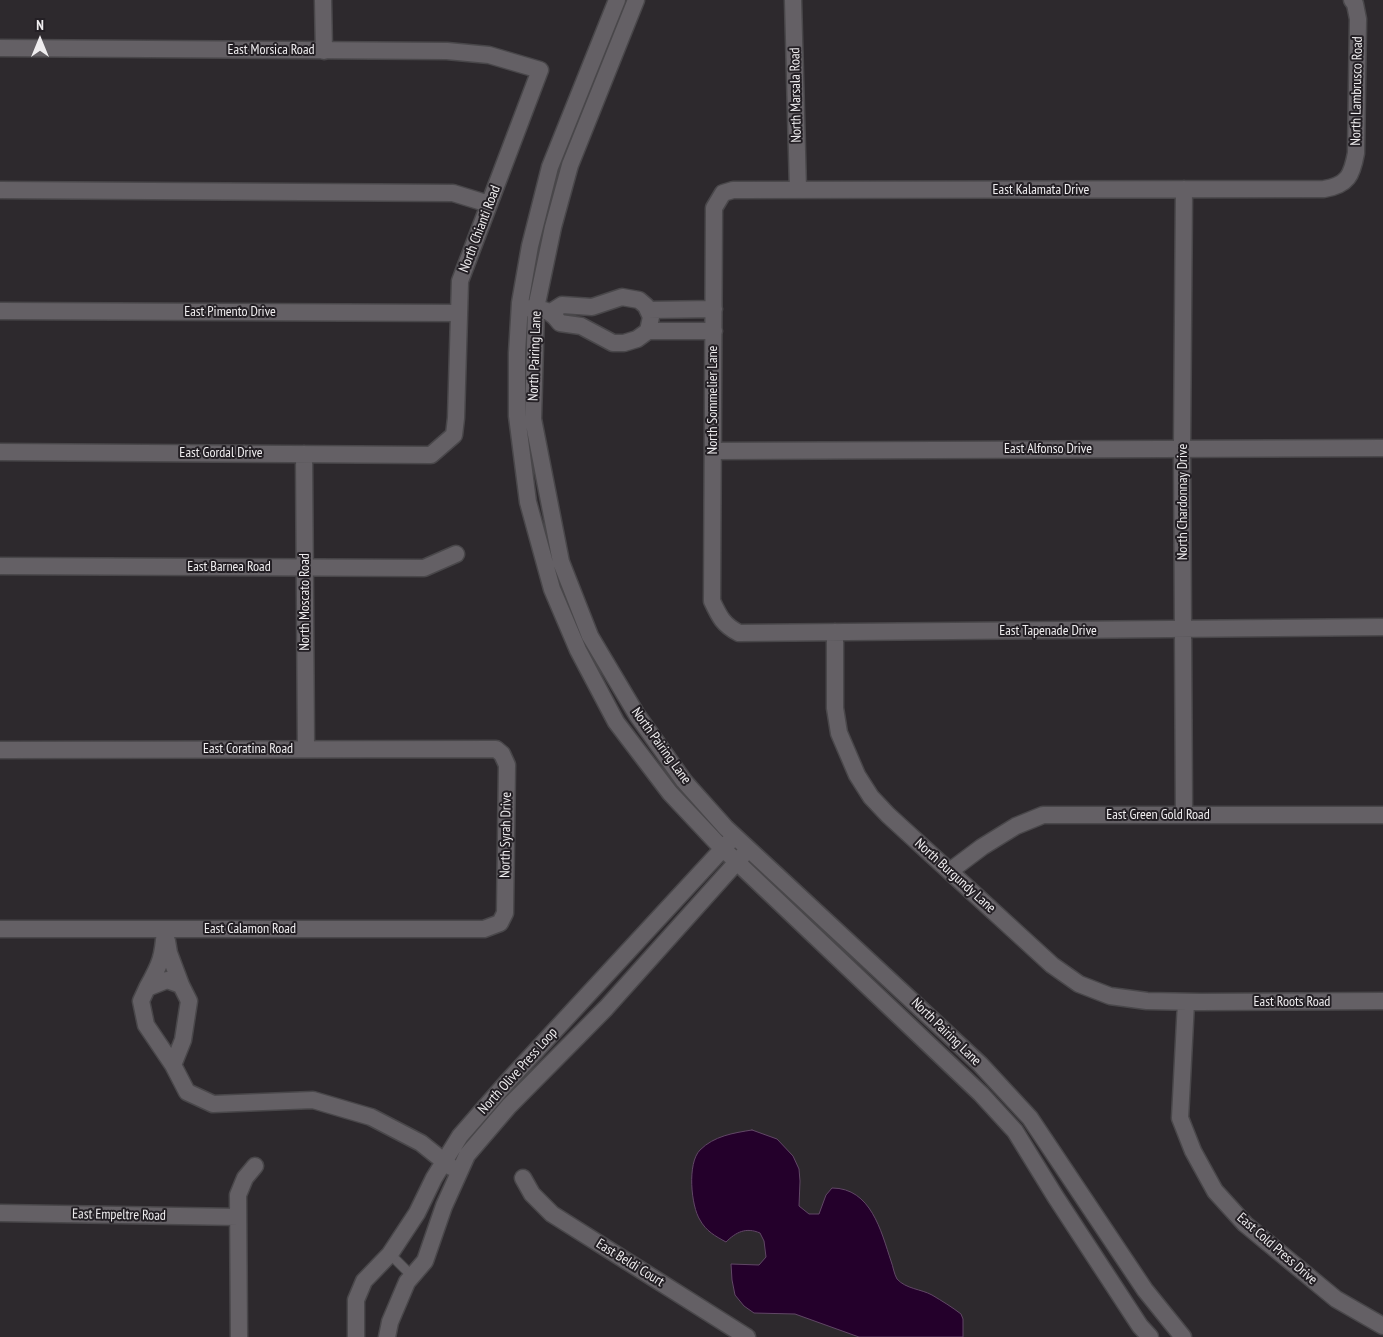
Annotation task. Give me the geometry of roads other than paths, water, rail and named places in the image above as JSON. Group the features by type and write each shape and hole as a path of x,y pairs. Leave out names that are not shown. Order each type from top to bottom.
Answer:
{"street":[{"path":"323,0 324,51"},
{"name":"North Pairing Lane","path":"617,0 550,167 530,246 536,309 533,419 561,562 590,636 637,715 684,781 735,836 974,1058 1030,1118 1145,1290 1182,1337"},
{"name":"North Pairing Lane","path":"636,0 570,165 553,228 536,309 517,353 517,416 528,502 552,589 578,650 616,722 670,793 723,849 967,1080 1015,1131 1134,1318 1150,1337"},
{"name":"North Marsala Road","path":"794,0 798,190"},
{"name":"North Lambrusco Road","path":"1346,180 1353,170 1356,153 1358,19 1356,4 1352,0"},
{"name":"East Morsica Road","path":"0,48 447,51 489,55 540,70"},
{"name":"North Chianti Road","path":"439,449 454,435 460,281 540,70"},
{"name":"East Kalamata Drive","path":"733,190 1324,189 1337,187 1346,180"},
{"name":"North Chardonnay Drive","path":"1184,189 1182,449 1184,815"},
{"path":"0,190 454,193 489,204"},
{"name":"North Sommelier Lane","path":"720,618 712,601 714,208 723,193 733,190"},
{"path":"622,297 640,300 651,317 648,331 637,340 613,343 581,326 560,323 536,309 562,305 592,307 622,297"},
{"path":"648,310 714,309"},
{"name":"East Pimento Drive","path":"0,311 459,313"},
{"path":"648,331 714,331"},
{"name":"East Alfonso Drive","path":"713,451 1383,448"},
{"name":"East Gordal Drive","path":"0,452 431,455 439,449"},
{"name":"North Moscato Road","path":"304,454 306,749"},
{"name":"East Barnea Road","path":"0,566 424,568 456,554"},
{"name":"East Tapenade Drive","path":"720,618 728,628 739,633 1383,628"},
{"name":"North Burgundy Lane","path":"835,632 835,708 839,733 857,775 871,797 888,815 1052,964 1079,984 1110,996 1147,1001 1193,1002"},
{"name":"East Coratina Road","path":"0,750 496,749"},
{"name":"North Syrah Drive","path":"496,749 502,754 507,765 505,913 500,924"},
{"name":"East Green Gold Road","path":"950,872 982,847 1016,826 1043,815 1383,815"},
{"name":"North Olive Press Loop","path":"356,1337 356,1300 364,1281 390,1254 417,1213 434,1178 460,1136 735,836"},
{"name":"North Olive Press Loop","path":"387,1337 390,1322 407,1282 425,1261 444,1206 467,1155 509,1106 606,1008 749,849"},
{"name":"East Calamon Road","path":"0,929 484,929 500,924"},
{"path":"165,929 169,953 189,1000 183,1040 173,1065"},
{"path":"165,929 162,960 141,1001 146,1025 173,1065 187,1092 213,1104 312,1100 371,1117 421,1143 458,1173"},
{"path":"147,988 167,980 181,985"},
{"name":"East Roots Road","path":"1193,1002 1383,1001"},
{"name":"East Cold Press Drive","path":"1193,1002 1180,1118 1193,1151 1216,1191 1245,1224 1336,1299 1383,1326"},
{"path":"239,1337 238,1195 245,1178 255,1166"},
{"name":"East Beldi Court","path":"522,1178 532,1194 552,1214 747,1337"},
{"name":"East Empeltre Road","path":"0,1213 238,1217"}],"lane":[{"path":"460,1136 473,1148"},
{"path":"390,1254 412,1276"}]}
